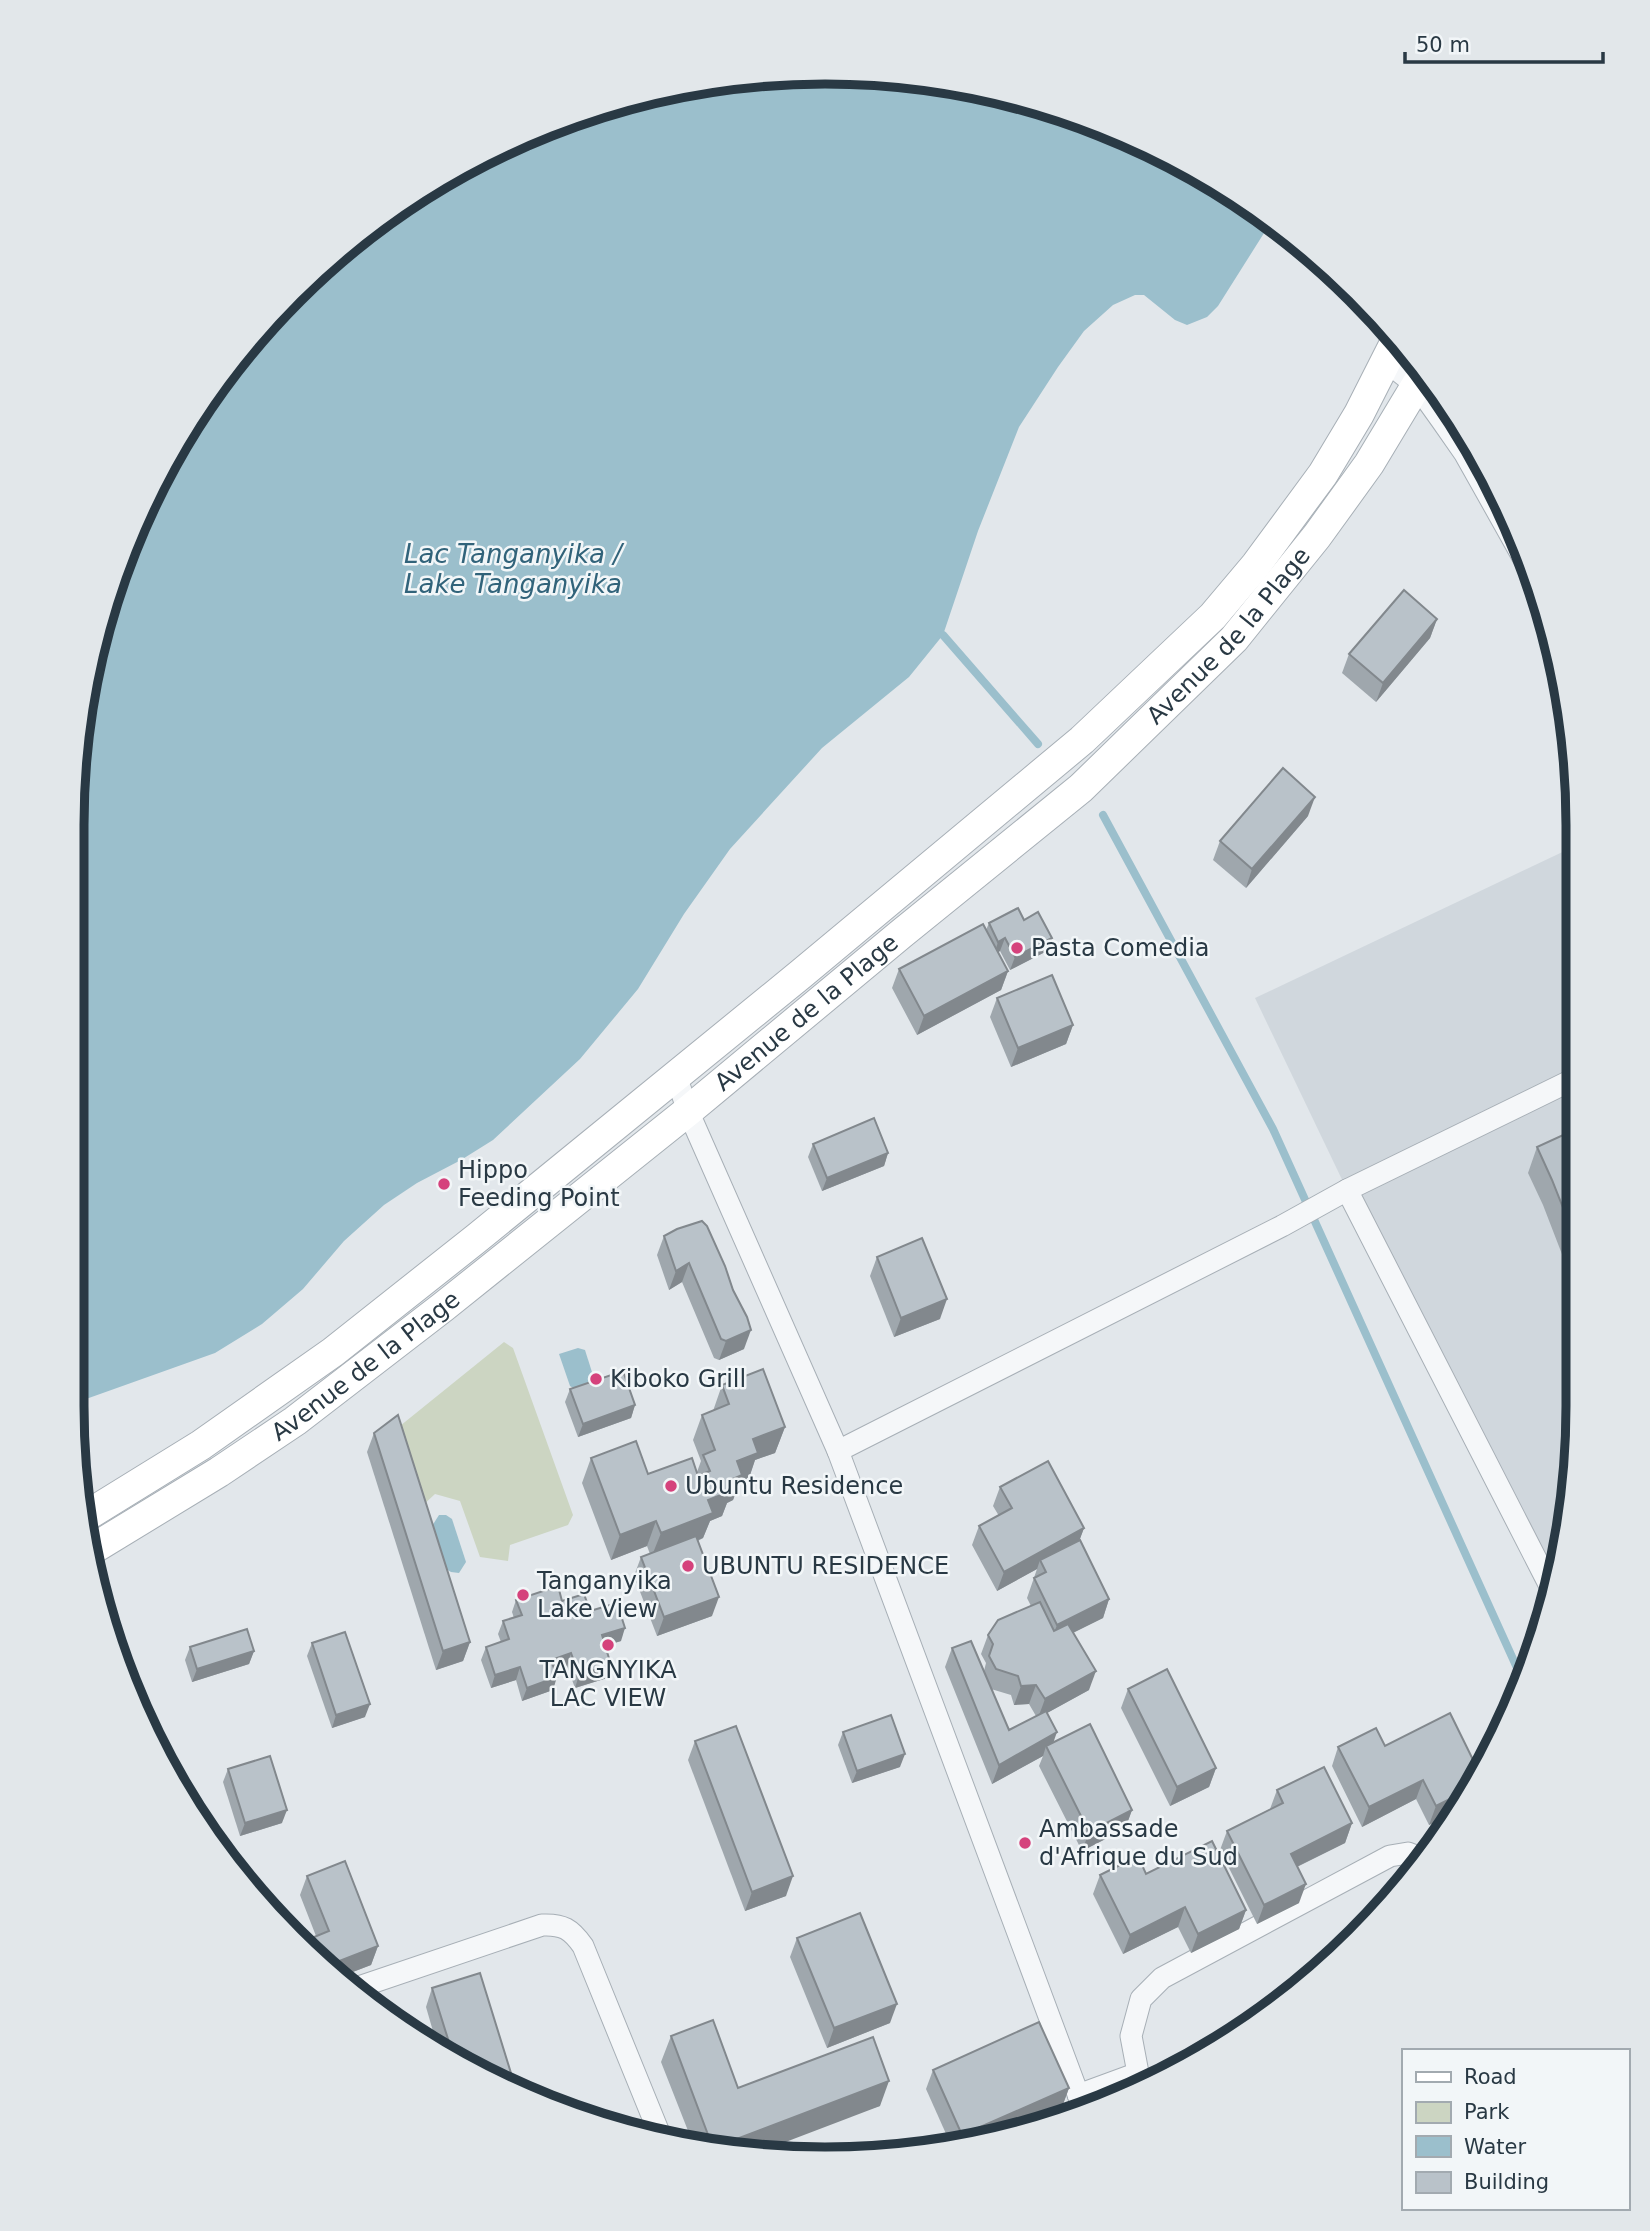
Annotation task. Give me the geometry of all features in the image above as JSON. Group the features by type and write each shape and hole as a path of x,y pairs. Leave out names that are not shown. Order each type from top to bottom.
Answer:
{"main road":[{"name":"Avenue de la Plage","path":"92,1513 201,1445 333,1352 676,1076 1082,740 1213,616 1256,565 1323,474 1360,414 1392,351"},
{"name":"Avenue de la Plage","path":"97,1546 219,1472 295,1421 443,1307 688,1111 901,933 1054,811 1176,698 1234,639 1317,536 1369,464 1419,382"}],"street":[{"path":"1445,420 1494,505"},
{"path":"676,1076 688,1111 838,1451 1081,2101"},
{"path":"838,1451 1282,1226 1347,1190 1566,1083"},
{"path":"1347,1190 1546,1578"},
{"path":"1142,2076 1131,2036 1141,1999 1162,1978 1390,1856 1408,1853 1414,1855"},
{"path":"364,1985 542,1925 559,1924 573,1932 583,1946 657,2128"}],"shaded area":[{"path":"1566,850 1566,1406 1560,1503 1546,1578 1347,1190 1255,998"}],"green space":[{"path":"504,1342 513,1348 573,1515 568,1525 510,1545 508,1561 480,1557 460,1501 435,1494 421,1507 395,1430"}],"water":[{"name":"Lac Tanganyika / Lake Tanganyika","path":"825,84 873,86 922,90 1017,109 1109,140 1153,160 1196,183 1266,230 1218,306 1207,317 1187,325 1175,320 1144,295 1135,295 1113,305 1084,331 1019,427 978,531 943,635 909,677 822,748 730,849 684,914 638,989 580,1059 493,1140 384,1205 344,1241 303,1289 262,1324 215,1353 84,1400 86,777 98,680 109,633 140,541 183,454 237,374 268,336 336,268 374,237 413,209 497,160 541,140 633,109 728,90"},
{"path":"578,1348 585,1350 597,1388 578,1391 570,1386 559,1354"},
{"path":"439,1515 452,1519 466,1562 459,1573 446,1569 432,1526"}],"building":[{"path":"1404,590 1437,619 1383,683 1349,654"},
{"path":"1283,768 1315,797 1252,869 1220,841"},
{"path":"1018,908 1024,920 1038,912 1052,938 1015,957 1005,938 998,942 989,923"},
{"path":"983,924 1008,971 924,1016 899,969"},
{"path":"1052,975 1073,1025 1018,1048 997,998"},
{"path":"874,1118 888,1153 827,1178 813,1144"},
{"path":"1566,1134 1566,1215 1552,1180 1537,1147"},
{"path":"702,1221 707,1226 725,1266 751,1330 726,1341 721,1339 689,1263 676,1271 664,1236"},
{"path":"922,1238 947,1299 901,1318 877,1257"},
{"path":"763,1369 785,1427 753,1439 758,1453 737,1461 742,1475 728,1481 731,1491 708,1500 713,1513 661,1533 656,1521 620,1535 591,1458 636,1441 648,1474 692,1458 698,1476 710,1471 703,1455 715,1450 702,1415 729,1404 722,1385"},
{"path":"623,1371 635,1405 583,1424 570,1389"},
{"path":"398,1415 470,1642 443,1651 374,1433"},
{"path":"1048,1461 1084,1528 1004,1572 979,1526 1012,1508 1000,1487"},
{"path":"696,1536 719,1597 664,1617 641,1557"},
{"path":"1080,1540 1109,1599 1057,1625 1034,1578 1046,1572 1040,1560"},
{"path":"558,1586 562,1601 584,1594 590,1611 617,1603 625,1628 602,1635 611,1665 579,1675 571,1653 551,1660 557,1677 527,1688 520,1667 495,1675 486,1647 509,1639 503,1621 522,1615 516,1600"},
{"path":"1040,1602 1054,1631 1068,1624 1096,1671 1045,1699 1036,1685 1021,1686 1018,1676 996,1669 989,1656 993,1644 988,1635 998,1620"},
{"path":"247,1629 254,1651 197,1669 190,1647"},
{"path":"345,1632 370,1704 336,1715 312,1643"},
{"path":"971,1641 1009,1730 1046,1711 1057,1732 999,1765 952,1648"},
{"path":"1167,1669 1216,1768 1177,1787 1128,1689"},
{"path":"1450,1713 1475,1763 1454,1797 1436,1806 1423,1780 1369,1807 1338,1747 1376,1728 1385,1746"},
{"path":"891,1715 905,1754 857,1771 843,1732"},
{"path":"1090,1724 1132,1810 1089,1832 1046,1746"},
{"path":"736,1726 793,1876 752,1892 695,1741"},
{"path":"270,1756 287,1810 245,1823 228,1769"},
{"path":"1324,1767 1352,1823 1291,1854 1306,1884 1264,1905 1227,1831 1283,1803 1277,1790"},
{"path":"1212,1841 1246,1910 1198,1934 1185,1907 1130,1935 1100,1875 1138,1856 1146,1874"},
{"path":"345,1861 378,1946 335,1963 310,1939 329,1931 307,1876"},
{"path":"860,1913 897,2004 834,2028 797,1938"},
{"path":"480,1973 513,2078 450,2045 432,1988"},
{"path":"713,2020 738,2088 873,2037 889,2081 731,2141 709,2138 671,2036"},
{"path":"1039,2022 1069,2088 962,2134 933,2070"}],"waterway":[{"path":"943,635 1038,744"},
{"path":"1103,815 1273,1129 1518,1669"}],"place":[{"name":"Pasta Comedia","path":"1017,948"},
{"name":"Hippo Feeding Point","path":"444,1184"},
{"name":"Kiboko Grill","path":"596,1379"},
{"name":"Ubuntu Residence","path":"671,1486"},
{"name":"UBUNTU RESIDENCE","path":"688,1566"},
{"name":"Tanganyika Lake View","path":"523,1595"},
{"name":"TANGNYIKA LAC VIEW","path":"608,1645"},
{"name":"Ambassade d'Afrique du Sud","path":"1025,1843"}]}
